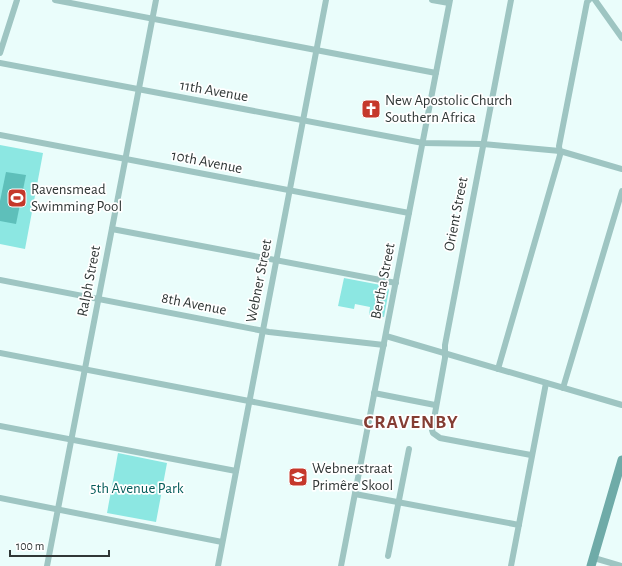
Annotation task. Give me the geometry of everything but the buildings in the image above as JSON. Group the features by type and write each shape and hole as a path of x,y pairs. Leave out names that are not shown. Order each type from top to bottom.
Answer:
{"street":[{"path":"0,53 17,0"},
{"path":"55,0 436,73"},
{"name":"Ralph Street","path":"48,566 156,0"},
{"name":"Webner Street","path":"218,566 326,0"},
{"path":"432,0 450,2"},
{"name":"Orient Street","path":"511,0 446,337 444,364 435,404 432,426 433,434 440,438 532,455"},
{"path":"498,369 560,155 558,146 587,2 589,0"},
{"path":"595,0 622,38"},
{"name":"Bertha Street","path":"341,566 450,2"},
{"name":"11th Avenue","path":"0,63 423,143 483,144 560,151 622,169"},
{"name":"10th Avenue","path":"0,135 409,213"},
{"path":"563,388 622,190"},
{"path":"112,229 396,283"},
{"name":"8th Avenue","path":"0,280 263,331 384,345"},
{"path":"386,336 622,405"},
{"path":"0,353 368,424"},
{"path":"511,566 546,383"},
{"path":"374,393 435,404"},
{"path":"0,426 236,471"},
{"path":"388,556 409,449"},
{"path":"621,566 592,562 622,460"},
{"path":"355,494 519,525"},
{"path":"0,498 222,542"}],"green space":[{"name":"Ravensmead Swimming Pool","path":"0,145 43,153 25,249 0,244"},
{"path":"344,278 386,286 389,290 384,317 369,315 370,307 355,304 354,309 338,306"},
{"name":"5th Avenue Park","path":"118,453 167,463 156,522 107,513"}],"shaded area":[{"path":"6,172 26,175 16,224 0,221 0,201"}],"place":[{"name":"New Apostolic Church Southern Africa","path":"371,109"},
{"name":"Ravensmead Swimming Pool","path":"17,198"},
{"name":"Webnerstraat Primêre Skool","path":"298,477"}],"district":[{"name":"CRAVENBY","path":"411,422"}]}
